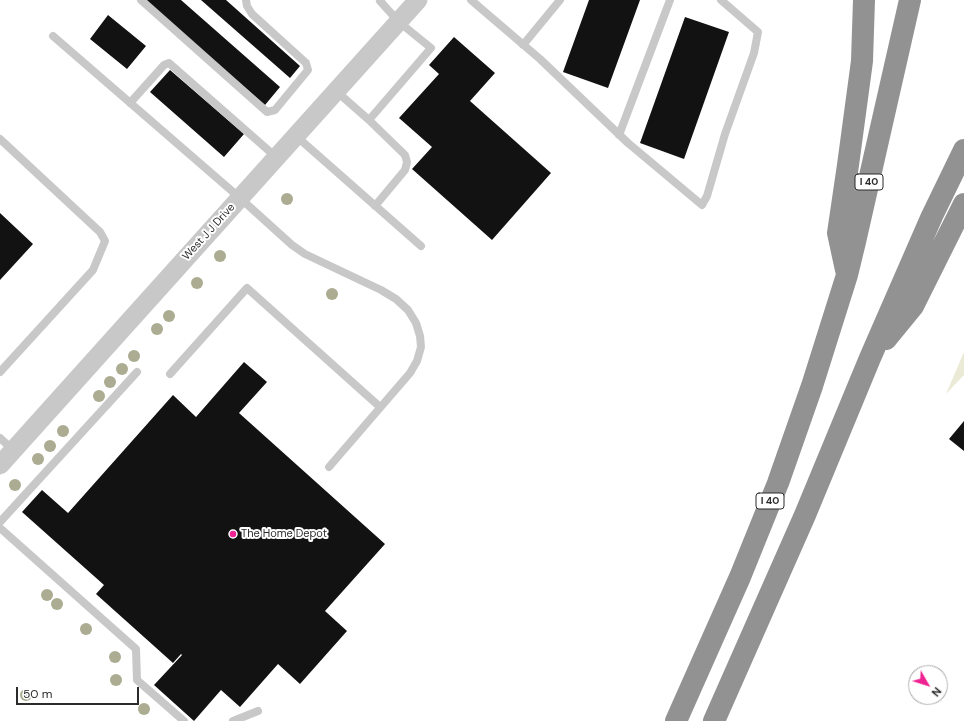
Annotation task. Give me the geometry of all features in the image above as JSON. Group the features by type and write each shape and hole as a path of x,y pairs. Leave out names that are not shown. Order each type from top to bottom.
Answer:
{"highway":[{"path":"847,275 838,233 862,61 864,0"},
{"name":"I 40","path":"676,721 740,577 778,483 812,386 847,275 910,0"},
{"path":"714,721 805,515 870,358 932,216 964,150"},
{"path":"870,358 913,306 964,204"}],"street":[{"name":"West J J Drive","path":"0,465 7,444 240,198 418,0"}],"lane":[{"path":"141,0 267,112 275,110 308,70 306,63 252,14 247,6 246,0"},
{"path":"369,120 431,48 399,22 380,0"},
{"path":"472,0 540,59 619,135 702,205 707,196 725,134 754,53 758,32 721,0"},
{"path":"523,45 560,0"},
{"path":"619,135 670,0"},
{"path":"53,36 292,245 305,254 381,290 396,299 408,310 416,323 420,336 421,347 417,361 410,373 329,467"},
{"path":"130,103 164,65 169,63 276,157"},
{"path":"336,91 405,155 407,162 405,170 375,206"},
{"path":"296,136 420,246"},
{"path":"0,140 100,232 105,241 93,270 0,372"},
{"path":"170,374 247,288 380,407"},
{"path":"0,522 137,372"},
{"path":"0,528 136,649 137,680 184,721"},
{"path":"233,721 258,711"}],"green space":[{"path":"964,352 964,375 946,394"}],"building":[{"path":"144,0 181,0 280,87 265,105"},
{"path":"201,0 226,0 300,66 290,78"},
{"path":"589,0 640,0 608,88 563,72"},
{"path":"108,15 146,46 127,69 90,39"},
{"path":"685,17 729,32 684,159 640,143"},
{"path":"454,37 495,73 470,101 551,173 492,240 412,169 432,147 399,118 439,74 429,65"},
{"path":"170,70 244,134 224,157 150,92"},
{"path":"0,213 33,244 0,280"},
{"name":"The Home Depot","path":"244,362 267,382 239,413 385,544 325,611 347,631 300,684 278,664 240,707 221,690 194,721 154,685 182,655 181,654 173,663 96,594 104,585 22,512 42,490 68,513 173,395 196,417"},
{"path":"964,421 964,451 949,439"}],"place":[{"name":"The Home Depot","path":"233,534"}]}
